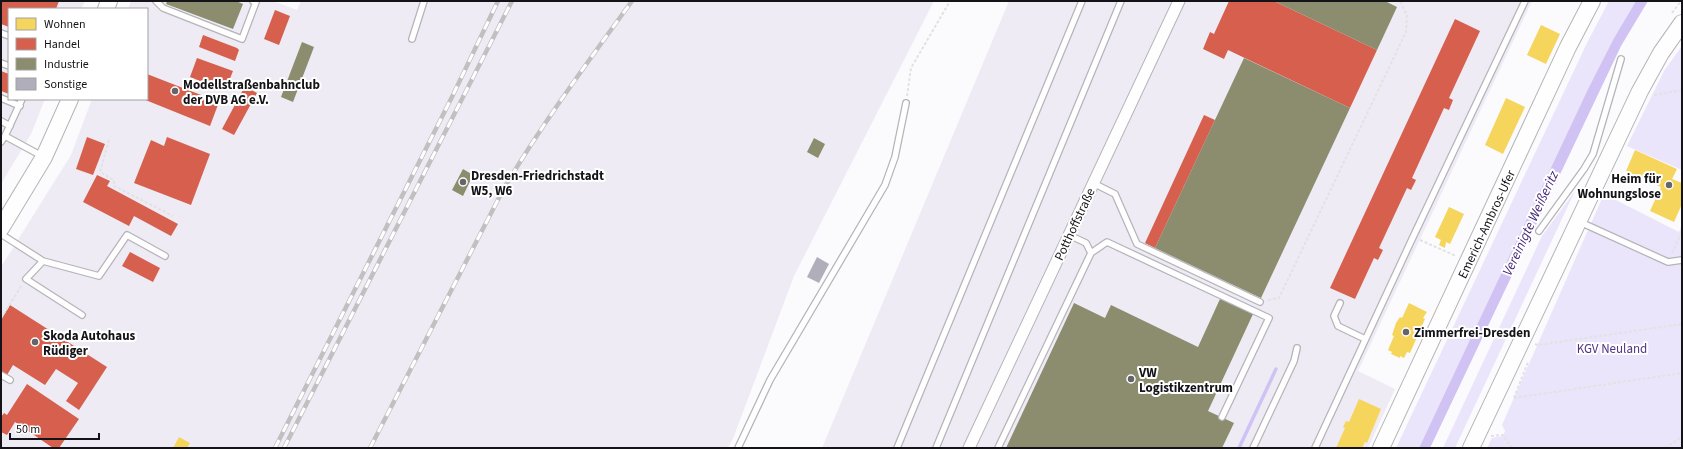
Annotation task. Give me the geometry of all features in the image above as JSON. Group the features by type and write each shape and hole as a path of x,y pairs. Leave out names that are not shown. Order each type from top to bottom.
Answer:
{"main road":[{"name":"Emerich-Ambros-Ufer","path":"1381,448 1568,47 1592,1"},
{"path":"1471,448 1578,221 1600,157 1661,53 1682,23"},
{"path":"1,228 44,158 70,100"}],"street":[{"name":"Potthoffstraße","path":"969,448 1179,1"}],"lane":[{"path":"156,1 163,8 242,39 256,2 254,1"},
{"path":"412,39 424,1"},
{"path":"897,448 1082,1"},
{"path":"936,448 1121,1"},
{"path":"1315,448 1413,236 1525,1"},
{"path":"1539,231 1584,169 1600,157 1621,59"},
{"path":"1,98 20,106"},
{"path":"1,142 22,100"},
{"path":"738,448 770,380 884,185 895,157 906,103"},
{"path":"1,121 10,126"},
{"path":"5,136 44,158"},
{"path":"1093,184 1115,194 1137,244 1260,302"},
{"path":"1578,221 1668,262 1682,260"},
{"path":"1,234 43,261 99,276 127,235 166,256"},
{"path":"1069,235 1086,243 1090,254"},
{"path":"998,448 1090,254 1107,242 1269,318 1222,417"},
{"path":"43,261 26,279 82,315"},
{"path":"1340,303 1334,316 1338,326 1365,339"},
{"path":"1252,448 1294,361 1297,348"},
{"path":"1,375 10,380"}],"path":[{"path":"906,103 911,68 950,1"},
{"path":"1260,302 1279,298 1406,32 1407,15 1400,1 1414,1"},
{"path":"1640,91 1650,96 1682,90"},
{"path":"110,140 100,172 114,180 114,186 174,216"},
{"path":"1668,262 1682,232"},
{"path":"1413,236 1468,262"},
{"path":"1,318 26,279"},
{"path":"1533,351 1537,345 1682,324"},
{"path":"1530,358 1514,398 1682,373"},
{"path":"1494,437 1503,435 1512,448"},
{"path":"1665,448 1682,437"}],"shaded area":[{"path":"1,1 85,1 82,8 8,8 8,100 45,100 31,134 1,184"},
{"path":"131,1 273,1 297,10 301,1 934,1 794,276 734,436 728,448 1,448 1,267 71,155 92,100 148,100 148,8 128,8"},
{"path":"1009,1 1532,1 1358,371 1395,389 1368,448 822,448"}],"green space":[{"path":"1609,1 1636,1 1614,38 1588,89 1419,448 1396,448 1587,43"},
{"path":"1682,46 1682,170 1627,146 1664,71"},
{"path":"1575,191 1455,448 1443,448 1542,236"},
{"name":"KGV Neuland","path":"1604,194 1679,232 1682,225 1682,448 1487,448 1492,438 1503,436 1505,431 1502,425"}],"water":[{"name":"Vereinigte Weißeritz","path":"1636,1 1648,1 1621,46 1430,448 1419,448 1588,89 1614,38"}],"building: Wohnen":[{"path":"1541,25 1560,34 1546,64 1527,55"},
{"path":"1506,98 1525,107 1503,154 1485,145"},
{"name":"Heim für Wohnungslose","path":"1635,150 1677,169 1672,179 1682,183 1682,204 1674,222 1650,211 1661,187 1626,171"},
{"path":"1449,207 1464,214 1450,244 1446,242 1445,248 1439,245 1441,240 1435,237"},
{"name":"Zimmerfrei-Dresden","path":"1409,303 1427,312 1423,318 1425,319 1410,353 1407,352 1404,358 1400,356 1400,358 1391,354 1392,352 1388,350 1394,336 1392,335 1396,323 1400,317 1402,318"},
{"path":"1359,399 1381,409 1367,443 1365,442 1362,448 1336,448 1345,428 1343,427 1346,421 1349,422"},
{"path":"179,437 190,443 187,448 173,448"}],"building: Handel":[{"path":"1,1 59,1 56,8 8,8 8,27 1,24"},
{"path":"1229,1 1274,1 1377,50 1350,108 1228,50 1224,59 1203,49 1210,32 1214,34"},
{"path":"275,10 290,16 279,45 264,39"},
{"path":"1455,19 1480,31 1449,98 1453,100 1449,110 1444,108 1412,178 1416,180 1411,190 1407,188 1379,248 1383,250 1378,260 1374,258 1355,299 1330,288"},
{"path":"203,35 237,48 239,50 235,61 199,47"},
{"path":"197,58 233,71 225,91 190,77"},
{"path":"1,71 8,74 8,94 1,91"},
{"path":"148,74 219,102 210,126 145,100 148,100"},
{"path":"245,86 257,93 234,135 222,129"},
{"path":"1204,115 1215,120 1155,248 1145,243"},
{"path":"87,137 105,144 93,175 76,169"},
{"path":"167,137 210,154 191,205 134,183 151,140 164,146"},
{"path":"97,175 110,181 107,186 178,224 171,236 134,216 129,226 83,202"},
{"path":"130,252 160,268 153,282 122,266"},
{"name":"Skoda Autohaus Rüdiger","path":"10,305 107,367 79,410 66,401 78,383 56,369 45,385 13,365 7,375 1,371 1,320"},
{"path":"27,384 79,419 59,448 53,448 15,422 7,435 1,432 1,417 4,413 7,415"}],"building: Industrie":[{"path":"167,1 236,1 243,4 233,29 166,4"},
{"path":"1274,1 1385,1 1397,7 1377,50"},
{"path":"302,42 314,47 293,102 281,97"},
{"path":"1244,58 1350,108 1261,298 1155,248"},
{"path":"814,138 825,144 818,158 807,152"},
{"name":"Dresden-Friedrichstadt W5, W6","path":"463,169 473,175 463,196 452,190"},
{"name":"VW Logistikzentrum","path":"1220,299 1253,314 1208,411 1234,423 1222,448 1006,448 1074,303 1105,318 1111,305 1198,347"}],"building: Sonstige":[{"path":"817,257 829,264 819,283 807,277"}],"waterway":[{"path":"1239,448 1276,369"}],"railway":[{"path":"275,448 452,97 498,1"},
{"path":"284,448 512,1"},
{"path":"370,448 503,190 549,118 632,1"}],"place":[{"name":"Modellstraßenbahnclub der DVB AG e.V.","path":"175,91"},
{"name":"Dresden-Friedrichstadt W5, W6","path":"463,182"},
{"name":"Heim für Wohnungslose","path":"1669,185"},
{"name":"Zimmerfrei-Dresden","path":"1406,332"},
{"name":"Skoda Autohaus Rüdiger","path":"35,342"},
{"name":"VW Logistikzentrum","path":"1131,379"}]}
